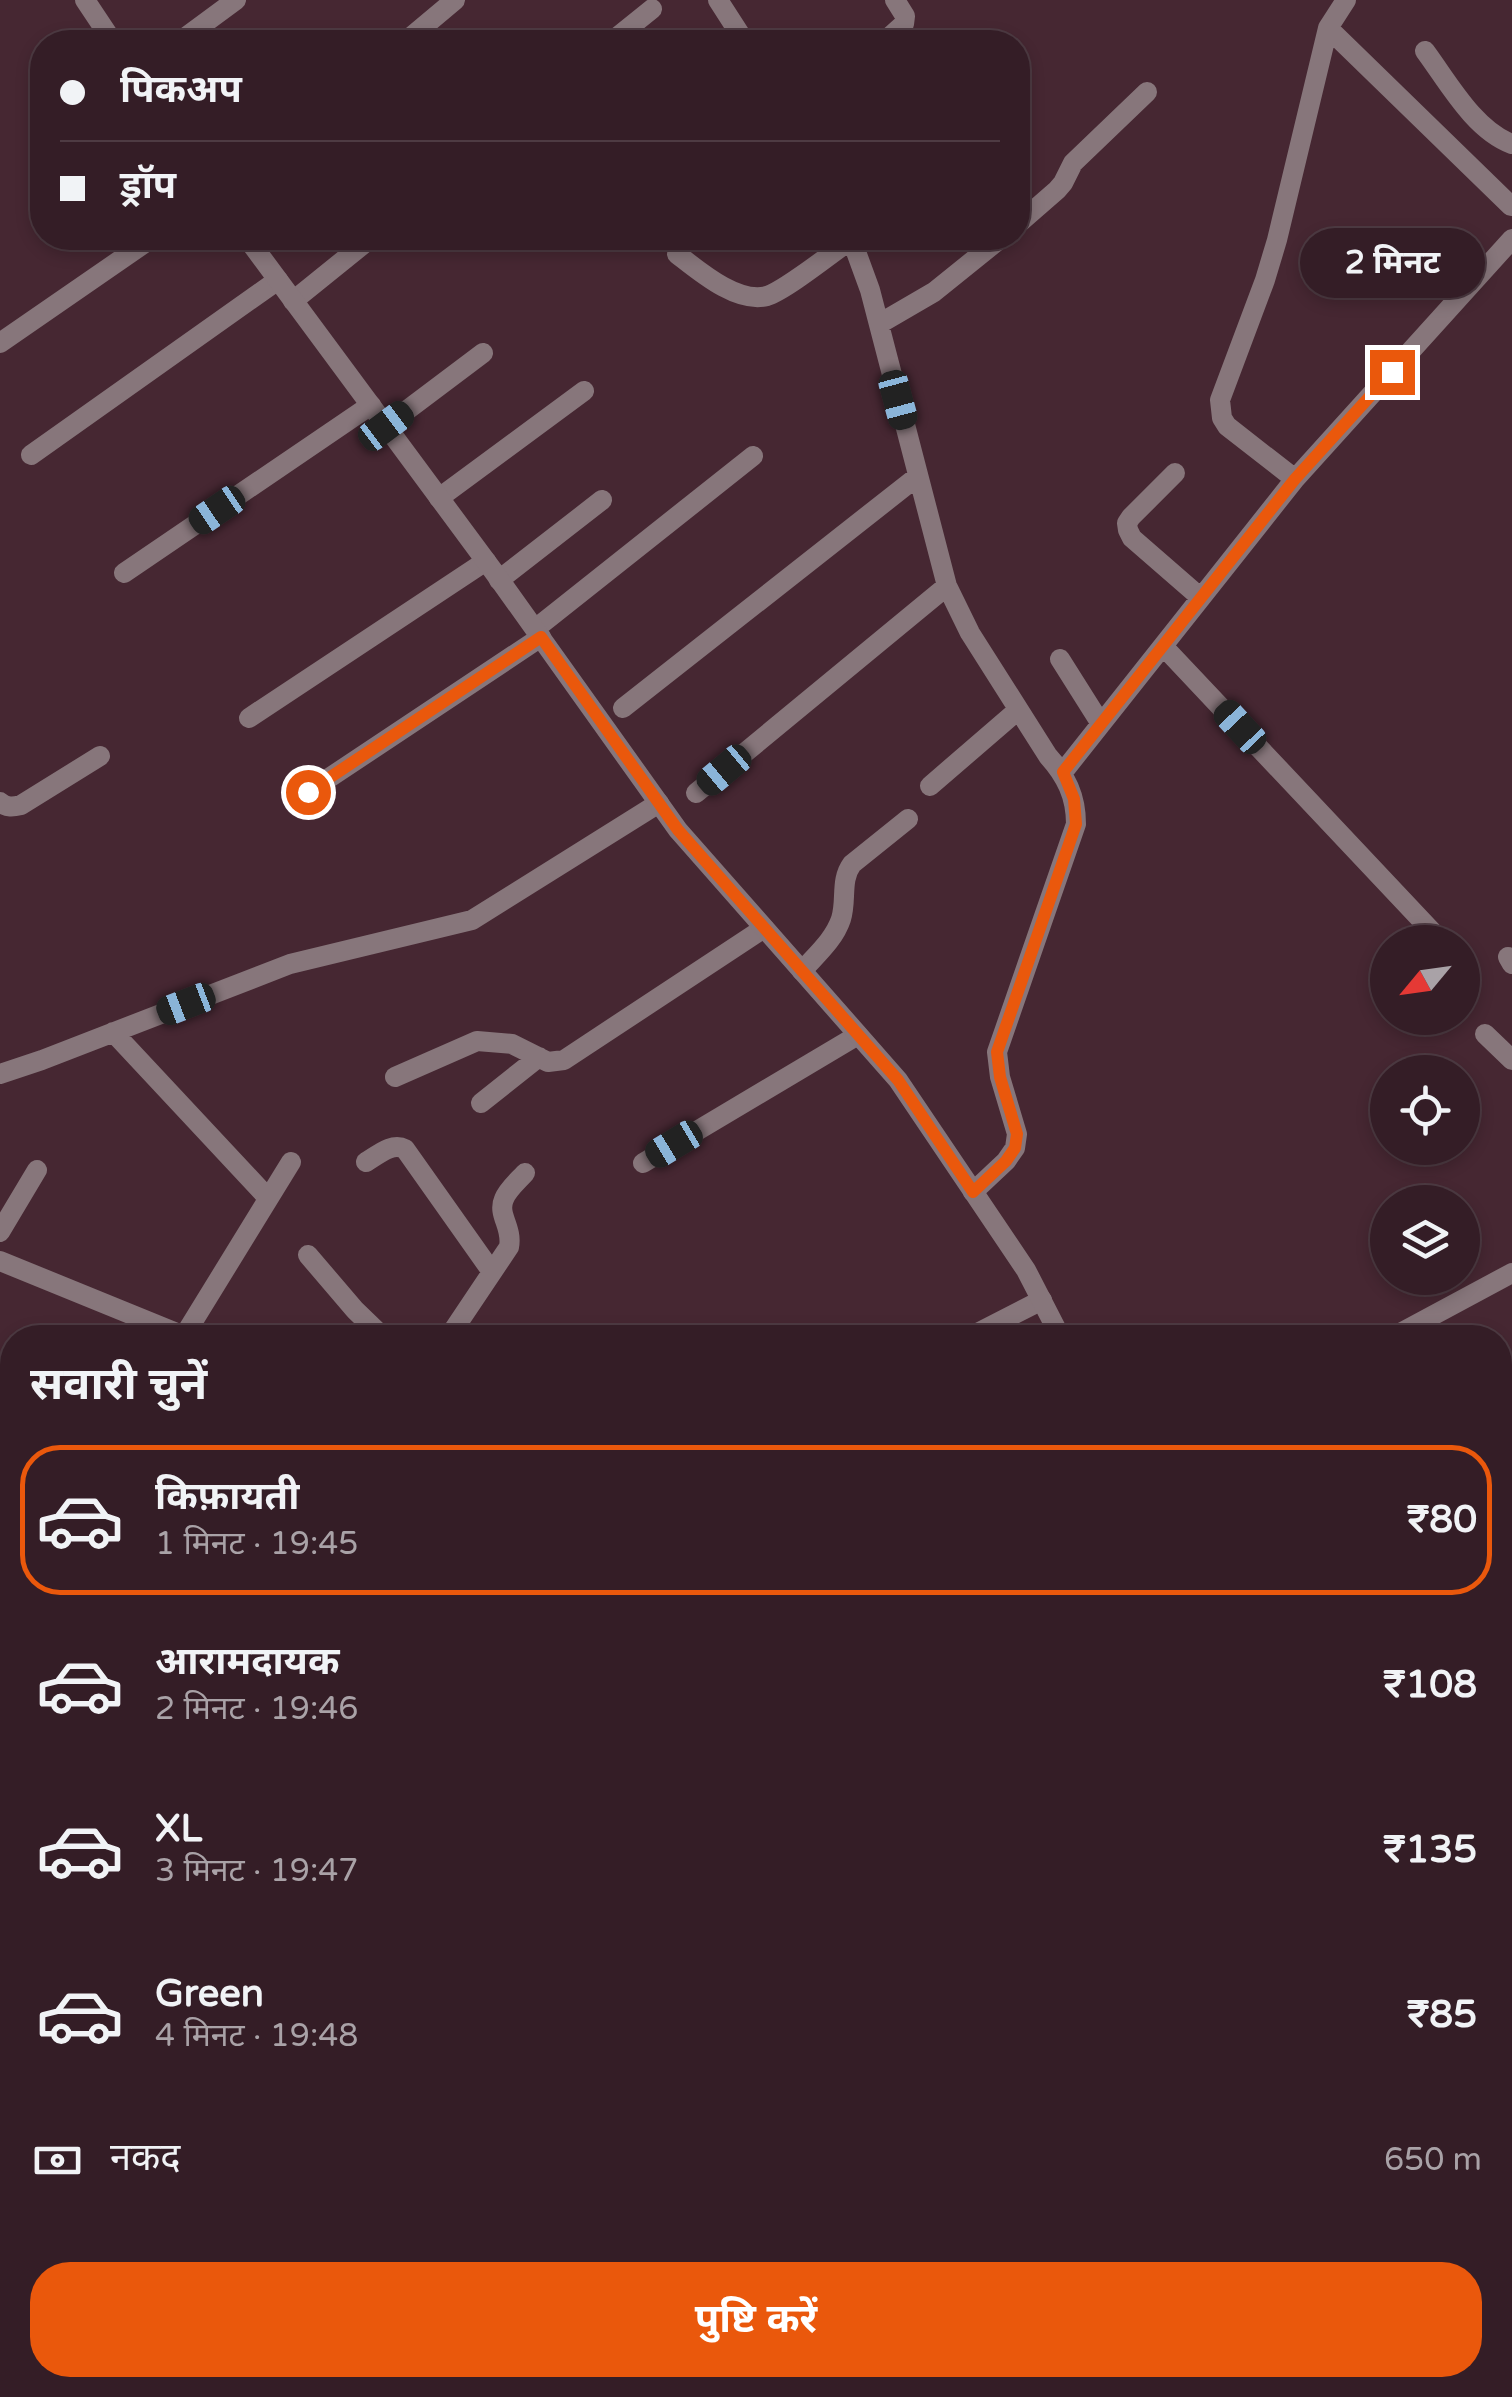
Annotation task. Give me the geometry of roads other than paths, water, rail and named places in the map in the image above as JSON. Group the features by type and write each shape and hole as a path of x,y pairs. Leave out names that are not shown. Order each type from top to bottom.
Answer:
{"street":[{"path":"84,0 105,30"},
{"path":"196,30 236,0"},
{"path":"419,30 455,0"},
{"path":"718,0 737,30"},
{"path":"895,0 905,16 897,30"},
{"path":"1295,479 1228,426 1222,418 1220,400 1277,240 1328,28 1346,0"},
{"path":"626,30 652,9"},
{"path":"1328,28 1511,206"},
{"path":"1425,51 1479,123 1512,144"},
{"path":"1030,214 1064,183 1073,163 1148,92"},
{"path":"1512,195 1512,217"},
{"path":"1063,772 1295,479 1512,238"},
{"path":"0,343 135,250"},
{"path":"255,250 500,580 678,830 898,1080 1026,1270 1054,1325"},
{"path":"293,300 356,250"},
{"path":"677,254 706,278 756,297 775,292 835,250"},
{"path":"856,250 879,324 947,586 970,633 1018,710 1063,772 1074,799 1076,824 997,1052 1000,1077 1017,1134 1015,1148 973,1192"},
{"path":"879,324 934,292 987,250"},
{"path":"31,455 278,280"},
{"path":"386,426 483,353"},
{"path":"439,498 584,391"},
{"path":"124,572 370,405"},
{"path":"308,792 538,633 752,456"},
{"path":"1174,473 1131,517 1128,530 1132,538 1201,598"},
{"path":"623,708 918,476"},
{"path":"500,580 602,500"},
{"path":"249,718 486,561"},
{"path":"696,794 947,586"},
{"path":"1163,646 1426,925"},
{"path":"1060,658 1102,724"},
{"path":"930,786 1018,710"},
{"path":"0,802 12,807 21,804 100,756"},
{"path":"0,1050 7,1072 290,964 472,920 659,803"},
{"path":"802,971 838,928 846,872 908,819"},
{"path":"395,1078 477,1041 512,1044 548,1062 564,1060 764,928"},
{"path":"113,1032 268,1198"},
{"path":"643,1163 858,1034"},
{"path":"1485,1034 1512,1060"},
{"path":"482,1103 540,1058"},
{"path":"366,1162 392,1147 405,1150 492,1272"},
{"path":"194,1325 291,1162"},
{"path":"0,1232 37,1170"},
{"path":"457,1325 509,1247 511,1238 503,1202 525,1172"},
{"path":"308,1255 371,1325"},
{"path":"0,1261 157,1325"},
{"path":"1415,1325 1512,1272"},
{"path":"993,1325 1042,1300"}]}
